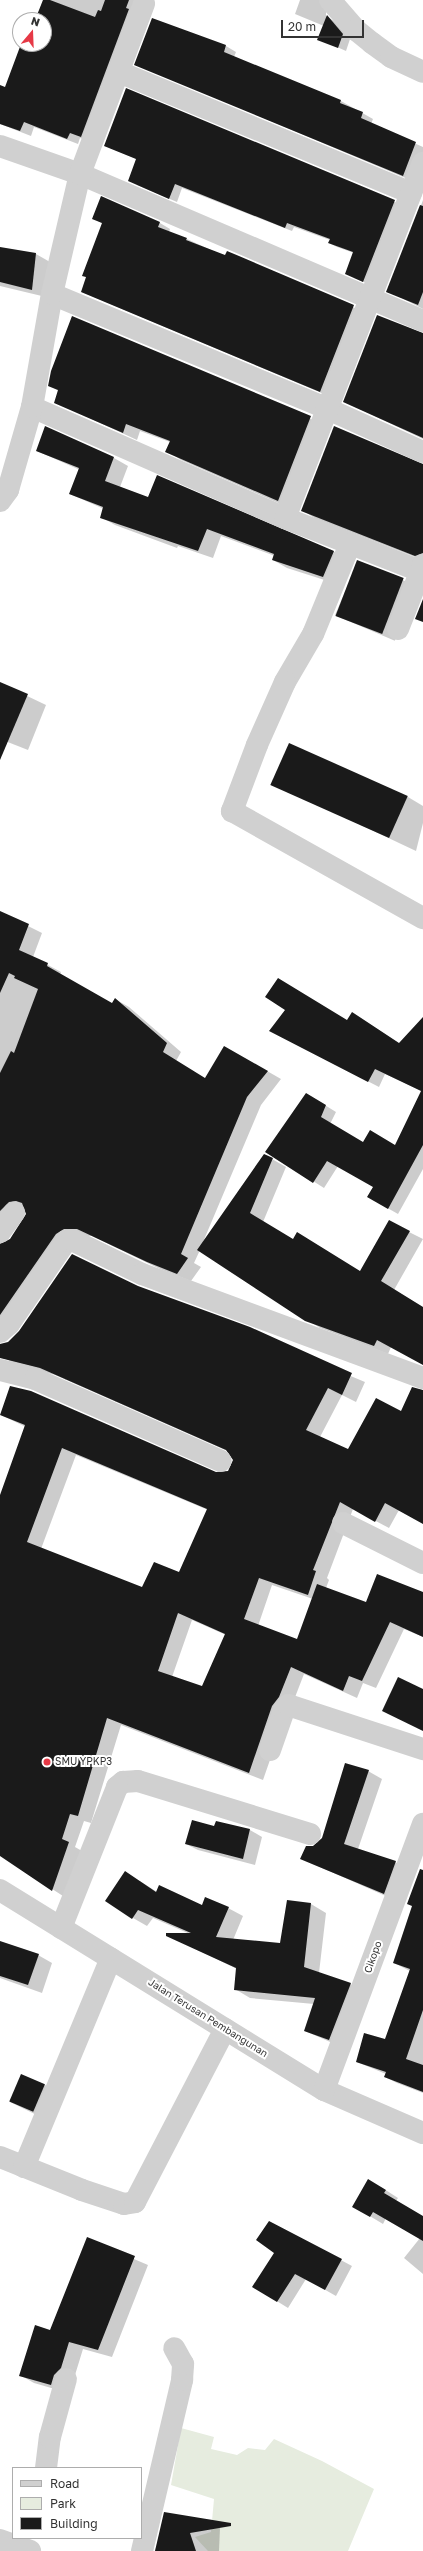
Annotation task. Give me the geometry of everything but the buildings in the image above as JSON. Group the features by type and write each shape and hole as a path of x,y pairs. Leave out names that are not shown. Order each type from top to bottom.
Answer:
{"street":[{"path":"330,0 356,30 372,43 391,57 423,72"},
{"path":"0,501 8,490 32,407 52,294 80,174 144,4"},
{"path":"119,72 411,193"},
{"path":"0,146 80,174 423,321"},
{"path":"286,518 330,410 370,297 423,163"},
{"path":"52,294 330,410 423,452"},
{"path":"32,407 286,518 350,544 422,568 398,628"},
{"path":"350,544 313,634 285,682 260,738 232,811 423,918"},
{"path":"0,1232 14,1213"},
{"path":"0,1332 13,1318 66,1240 72,1240 142,1274 423,1378"},
{"path":"0,1370 34,1379 221,1461"},
{"path":"343,1523 423,1563"},
{"path":"270,1750 284,1710 288,1706 423,1748"},
{"path":"61,1928 118,1788 123,1782 138,1781 310,1834"},
{"name":"Cikopo","path":"324,2090 423,1824"},
{"name":"Jalan Terusan Pembangunan","path":"0,1890 324,2090 423,2133"},
{"path":"24,2167 111,1958"},
{"path":"0,2157 124,2204 135,2202 225,2029"},
{"path":"142,2551 182,2380 183,2364 174,2348"},
{"path":"46,2467 50,2437 66,2379"},
{"path":"0,2540 29,2548"}],"green space":[{"path":"181,2428 214,2437 211,2449 237,2455 248,2448 265,2450 274,2439 322,2461 374,2489 348,2551 208,2551 195,2537 211,2532 214,2499 171,2485"}],"place":[{"name":"SMU YPKP3","path":"47,1762"}]}
